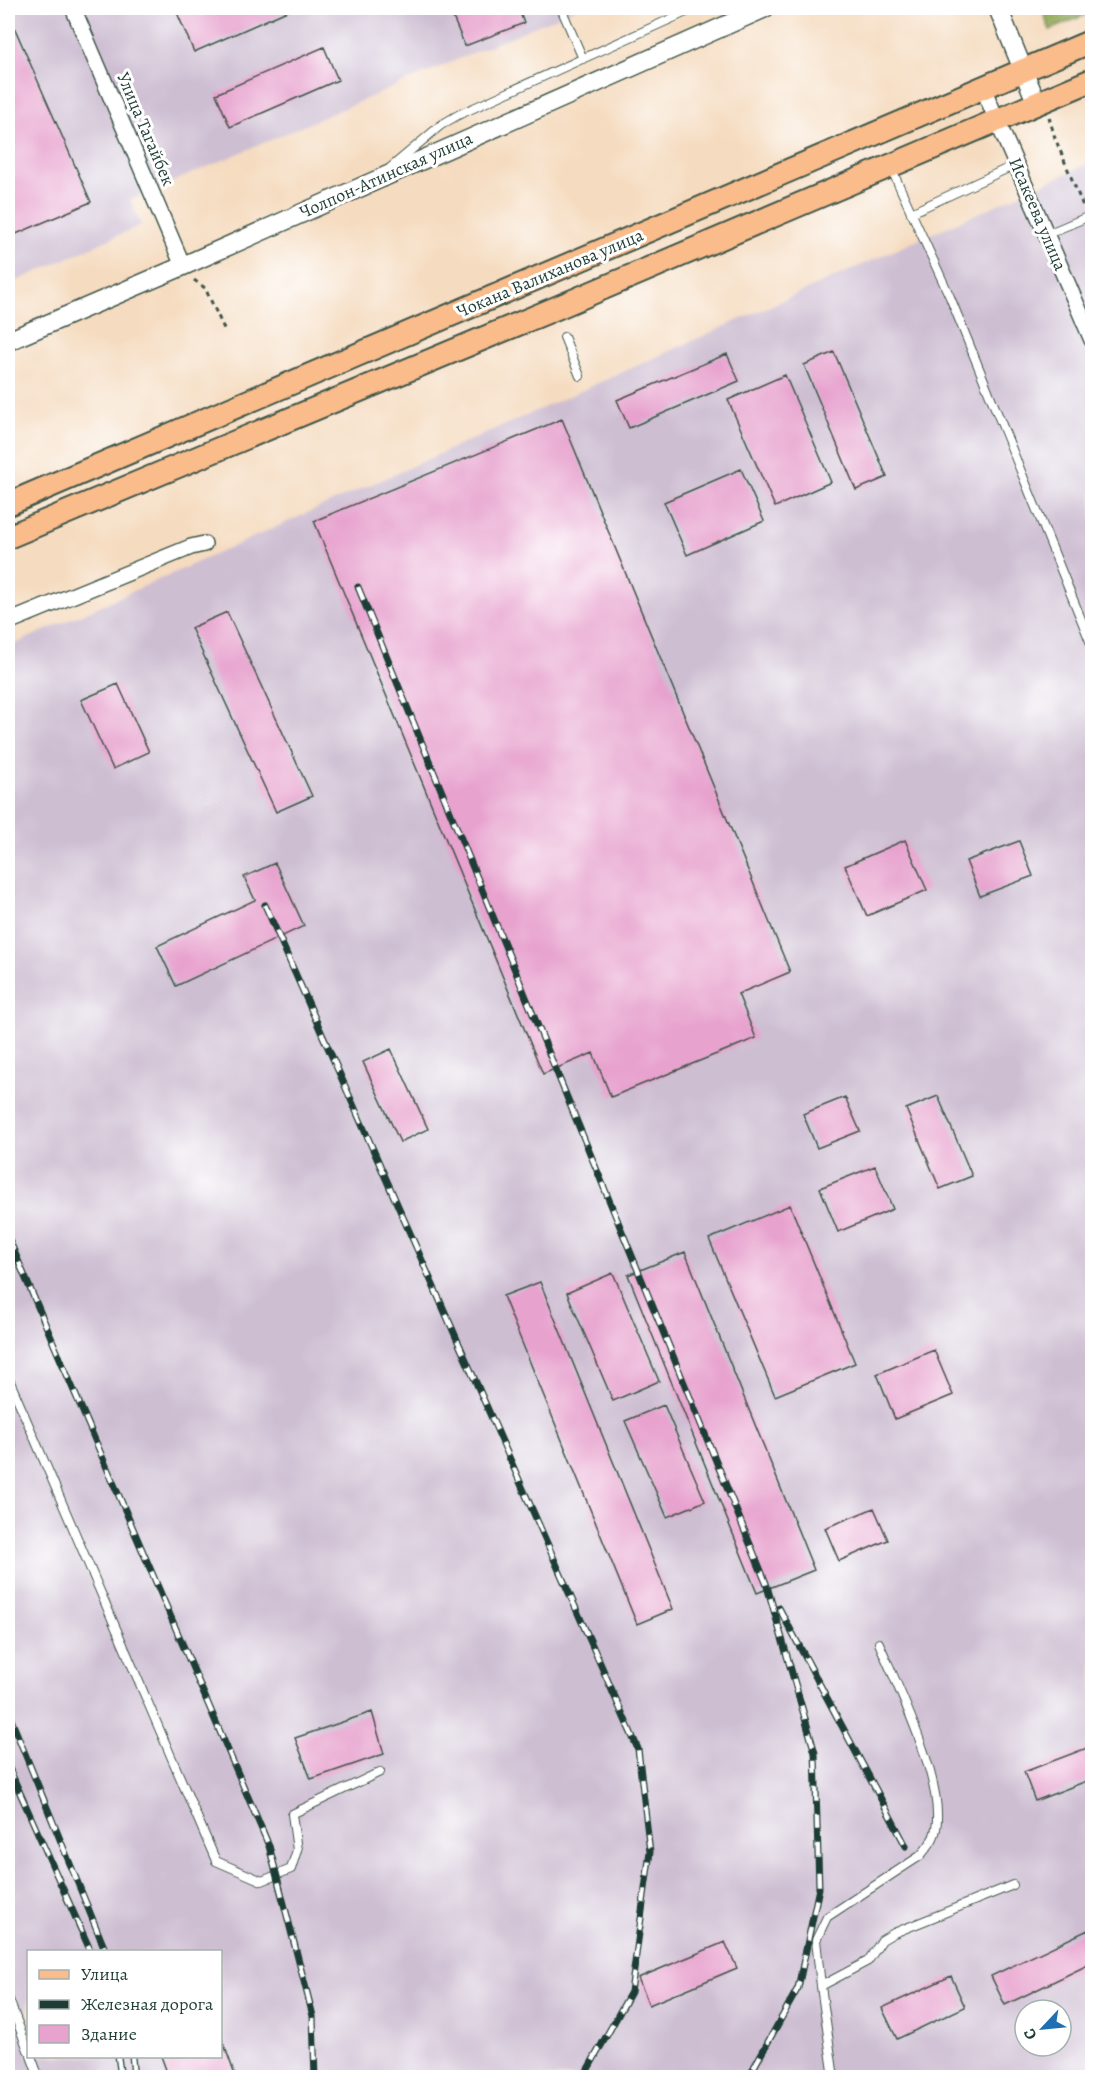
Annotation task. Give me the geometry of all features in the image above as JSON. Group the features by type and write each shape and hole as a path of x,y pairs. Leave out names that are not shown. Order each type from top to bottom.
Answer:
{"main road":[{"name":"Чокана Валиханова улица","path":"8,504 1092,41"},
{"name":"Чокана Валиханова улица","path":"8,537 554,309 1092,80"},
{"path":"541,277 554,309"}],"street":[{"name":"Улица Тагайбек","path":"73,8 183,266"},
{"name":"Чолпон-Атинская улица","path":"8,341 183,266 765,8"},
{"path":"998,8 1024,70 1041,103"},
{"name":"Исакеева улица","path":"983,88 1092,340"},
{"path":"8,621 190,547 204,544"}],"lane":[{"path":"561,8 583,59"},
{"path":"377,179 441,125 691,8"},
{"path":"911,213 1017,164"},
{"path":"890,166 950,297 1092,646"},
{"path":"1047,234 1090,215"},
{"path":"564,337 580,375"},
{"path":"8,1377 216,1861 262,1881 291,1869 297,1850 292,1814 380,1772"},
{"path":"834,2078 816,1940 827,1917 920,1856 930,1845 936,1831 938,1816 936,1792 913,1723 879,1643"},
{"path":"821,1986 868,1960 882,1940 894,1933 1013,1885"},
{"path":"8,1997 27,2047"},
{"path":"32,2058 39,2078"}],"path":[{"path":"1041,103 1090,215"},
{"path":"205,288 225,331"}],"shaded area":[{"path":"8,8 578,8 130,200 141,225 8,285"},
{"path":"1092,162 1092,2077 8,2077 8,647"}],"green space":[{"path":"1042,8 1092,8 1092,12 1050,30"}],"building":[{"path":"175,8 294,8 194,52"},
{"path":"472,8 518,8 524,23 465,46 452,15"},
{"path":"8,13 91,202 9,237 8,234"},
{"path":"324,47 338,80 230,127 216,94"},
{"path":"834,352 887,477 856,490 804,365"},
{"path":"727,354 739,381 629,428 617,400"},
{"path":"785,375 831,482 775,507 728,400"},
{"path":"562,419 790,972 738,994 756,1038 611,1097 593,1053 543,1074 314,521"},
{"path":"741,469 764,521 687,555 664,502"},
{"path":"227,612 312,796 276,812 191,628"},
{"path":"118,684 149,752 113,769 81,700"},
{"path":"905,840 927,890 867,916 845,866"},
{"path":"1019,841 1033,876 980,896 966,861"},
{"path":"275,863 304,926 176,986 157,946 255,900 244,877"},
{"path":"391,1049 428,1129 400,1142 363,1062"},
{"path":"938,1096 972,1176 940,1189 906,1109"},
{"path":"845,1097 860,1131 817,1148 803,1114"},
{"path":"875,1166 893,1209 838,1232 820,1188"},
{"path":"790,1205 855,1363 775,1396 709,1239"},
{"path":"685,1252 814,1570 757,1593 628,1275"},
{"path":"613,1273 659,1381 613,1401 567,1293"},
{"path":"540,1282 673,1609 637,1624 503,1296"},
{"path":"934,1350 953,1395 895,1419 877,1374"},
{"path":"664,1405 705,1501 667,1517 625,1421"},
{"path":"874,1508 888,1540 839,1561 825,1528"},
{"path":"372,1712 384,1754 311,1779 295,1738"},
{"path":"1092,1746 1092,1779 1035,1801 1024,1772"},
{"path":"1088,1930 1092,1939 1092,1963 1020,1998 1013,1998 1013,2001 1005,2005 991,1976"},
{"path":"725,1942 737,1968 649,2005 638,1978"},
{"path":"951,1976 965,2007 897,2039 882,2008"},
{"path":"222,2039 236,2078 169,2078 162,2058 222,2058"}],"railway":[{"path":"358,587 766,1583 815,1753 819,1888 798,1988 748,2078"},
{"path":"265,905 638,1749 650,1852 631,1992 583,2078"},
{"path":"8,1237 269,1846 313,2016 315,2078"},
{"path":"779,1608 906,1846"},
{"path":"8,1712 105,1950"},
{"path":"8,1766 90,1950"},
{"path":"118,2058 121,2078"},
{"path":"132,2058 134,2078"}]}
